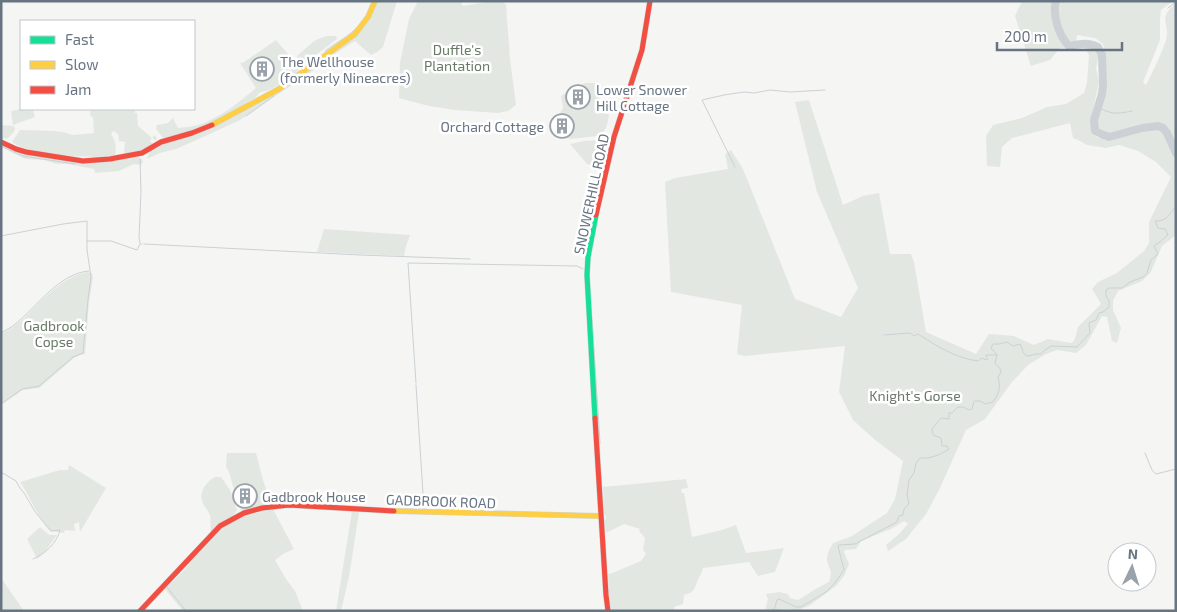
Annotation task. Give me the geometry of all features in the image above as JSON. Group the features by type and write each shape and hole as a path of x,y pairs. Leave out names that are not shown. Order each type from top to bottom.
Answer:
{"street":[{"path":"1,142 26,152 83,161 110,159 142,153 161,142 210,126 279,89 355,34 368,17 375,1"},
{"name":"SNOWERHILL ROAD","path":"608,611 592,376 587,275 588,257 600,194 614,137 642,50 650,1"},
{"name":"GADBROOK ROAD","path":"140,611 220,526 240,515 276,506 601,516"}],"green space":[{"path":"377,1 397,1 383,47 371,55 355,41 320,66 320,62 357,35 367,22"},
{"name":"Duffle's Plantation","path":"418,1 460,1 463,6 503,1 506,5 516,105 508,111 498,113 455,110 429,106 399,98 400,63 409,19"},
{"path":"1022,1 1173,1 1161,10 1160,40 1143,82 1146,85 1166,40 1165,17 1176,3 1176,148 1168,130 1156,124 1148,124 1109,134 1098,130 1096,121 1102,100 1104,81 1105,52 1103,44 1095,38 1077,35 1075,48 1060,48 1050,60 1031,66 1015,16"},
{"path":"326,36 336,36 337,39 304,64 298,61 297,56 314,41"},
{"path":"276,40 295,62 299,70 270,90 259,93 255,98 218,120 185,133 163,138 156,129 157,125 168,123 173,118 178,128 201,124 215,118 256,88 240,63"},
{"name":"Knight's Gorse","path":"1084,47 1093,48 1099,55 1096,68 1099,82 1091,119 1091,133 1098,138 1112,138 1144,130 1158,129 1165,132 1176,160 1176,235 1162,246 1151,272 1142,281 1118,291 1113,301 1113,310 1121,328 1117,343 1112,341 1107,317 1102,316 1086,345 1076,353 1057,350 1046,354 1028,365 1012,382 985,419 966,430 926,514 906,539 888,551 886,545 908,524 904,521 893,528 861,541 856,549 845,550 844,552 849,564 844,576 836,586 809,606 798,610 765,611 768,599 766,594 779,592 788,594 790,598 798,600 829,582 831,572 827,558 833,543 852,536 887,513 895,499 903,461 875,440 853,420 839,392 845,346 745,356 737,354 742,305 671,292 665,182 675,178 728,169 725,154 731,150 743,169 795,299 841,317 858,288 817,192 795,102 809,100 843,205 863,196 879,193 890,254 911,254 926,332 976,354 989,334 1014,336 1034,345 1048,339 1072,343 1078,327 1101,304 1092,289 1098,282 1117,273 1144,251 1149,243 1149,222 1171,177 1156,162 1138,151 1119,145 1106,148 1087,145 1073,138 1070,123 1012,138 1002,147 1000,167 987,166 986,136 993,125 1022,118 1047,107 1066,104 1084,93 1087,83 1089,55"},
{"path":"307,70 314,70 240,120 176,149 147,159 150,150 214,126 284,89"},
{"path":"585,83 599,83 600,107 609,115 605,129 600,136 572,139 561,138 557,135 554,124 563,108 561,96"},
{"path":"33,110 35,117 13,126 11,111"},
{"path":"90,110 135,110 138,126 152,138 150,141 152,146 143,151 128,155 124,152 125,142 119,141 118,134 113,131 111,134 115,141 116,153 115,155 108,156 85,157 44,153 26,149 12,142 20,130 54,131 73,135 94,133 93,118 90,115"},
{"path":"1,125 13,126 15,128 14,132 7,139 1,140"},
{"path":"601,140 591,165 587,164 570,144 584,141"},
{"path":"1,144 84,162 136,156 142,159 143,162 141,165 134,164 119,171 95,173 94,169 57,164 44,160 25,159 1,147"},
{"path":"324,229 410,235 404,256 317,252"},
{"name":"Gadbrook Copse","path":"87,272 92,273 93,277 85,354 74,358 39,388 23,390 1,405 1,334 21,320 45,297 69,278"},
{"path":"227,453 256,453 271,503 252,509 241,510 226,466"},
{"path":"69,465 106,488 80,532 79,522 74,524 75,531 65,530 64,533 50,531 41,520 20,482 60,470 68,470"},
{"path":"215,477 221,477 230,490 237,510 233,516 226,519 211,532 210,515 203,505 201,497 204,487"},
{"path":"686,479 688,488 681,489 682,493 684,493 692,537 736,525 746,553 784,548 775,572 758,576 749,562 703,568 694,590 684,595 683,604 674,607 674,611 612,611 608,574 641,561 646,554 643,550 645,538 639,531 640,529 624,524 606,533 603,487"},
{"path":"273,509 294,549 275,560 295,591 303,611 183,611 165,589 186,568 208,539 223,526 237,519"},
{"path":"352,511 359,512 349,577 341,611 336,611"},
{"path":"40,527 49,535 57,535 45,552 37,559 27,539"},
{"path":"1,578 24,611 1,611"}],"waterway":[{"path":"1056,1 1057,25 1065,42 1069,46 1091,44 1098,47 1102,55 1103,85 1094,120 1095,131 1109,137 1142,128 1158,126 1167,133 1176,153"},
{"path":"1168,8 1176,2"},
{"path":"325,51 359,25"},
{"path":"735,167 702,100 744,92 825,90"},
{"path":"246,116 274,96"},
{"path":"1098,106 1114,113 1132,111"},
{"path":"1,146 23,156 75,164"},
{"path":"140,159 140,243"},
{"path":"772,611 779,599 796,607 801,607 826,592 844,570 838,546 855,544 897,522 899,516 903,515 904,509 909,504 907,494 909,480 914,473 916,463 920,458 935,456 949,449 947,446 942,446 941,438 933,435 932,429 941,418 949,419 949,413 952,413 958,407 969,410 972,409 974,401 980,401 985,404 993,402 997,396 999,391 998,377 1001,370 995,363 997,355 991,348 993,344 1007,342 1013,346 1020,344 1026,356 1041,354 1051,346 1077,347 1090,333 1089,323 1096,320 1099,313 1109,307 1106,290 1109,288 1122,288 1147,273 1151,260 1158,254 1154,246 1168,235 1165,229 1158,228 1155,221 1165,219 1176,206"},
{"path":"1,236 87,221 87,241 111,241 137,250 140,244 142,244"},
{"path":"1,404 22,389 39,386 73,357 83,353 91,277 87,241"},
{"path":"144,244 470,259"},
{"path":"416,383 408,263 577,266 583,269"},
{"path":"1,333 23,318 58,284 78,273 89,271"},
{"path":"592,319 600,443"},
{"path":"884,335 910,333 914,336 918,334 954,354 978,361 982,358 988,359 986,355 997,355"},
{"path":"416,385 424,509"},
{"path":"1145,453 1152,470 1156,474 1176,469"},
{"path":"1,472 16,481 36,513 51,531 60,530 50,547 33,559"},
{"path":"166,586 186,611"}],"traffic: fast":[{"path":"595,418 587,275 588,257 596,215"}],"traffic: slow":[{"path":"212,125 279,89 355,34 368,17 375,1"},
{"path":"394,511 601,516"}],"traffic: jam":[{"path":"596,215 614,137 642,50 650,1"},
{"path":"1,142 26,152 83,161 110,159 142,153 161,142 212,125"},
{"path":"595,418 608,611"},
{"path":"140,611 220,526 244,513 262,508 289,505 394,511"}],"place":[{"name":"The Wellhouse (formerly Nineacres)","path":"262,69"},
{"name":"Lower Snower Hill Cottage","path":"578,97"},
{"name":"Orchard Cottage","path":"562,126"},
{"name":"Gadbrook House","path":"245,496"}]}
